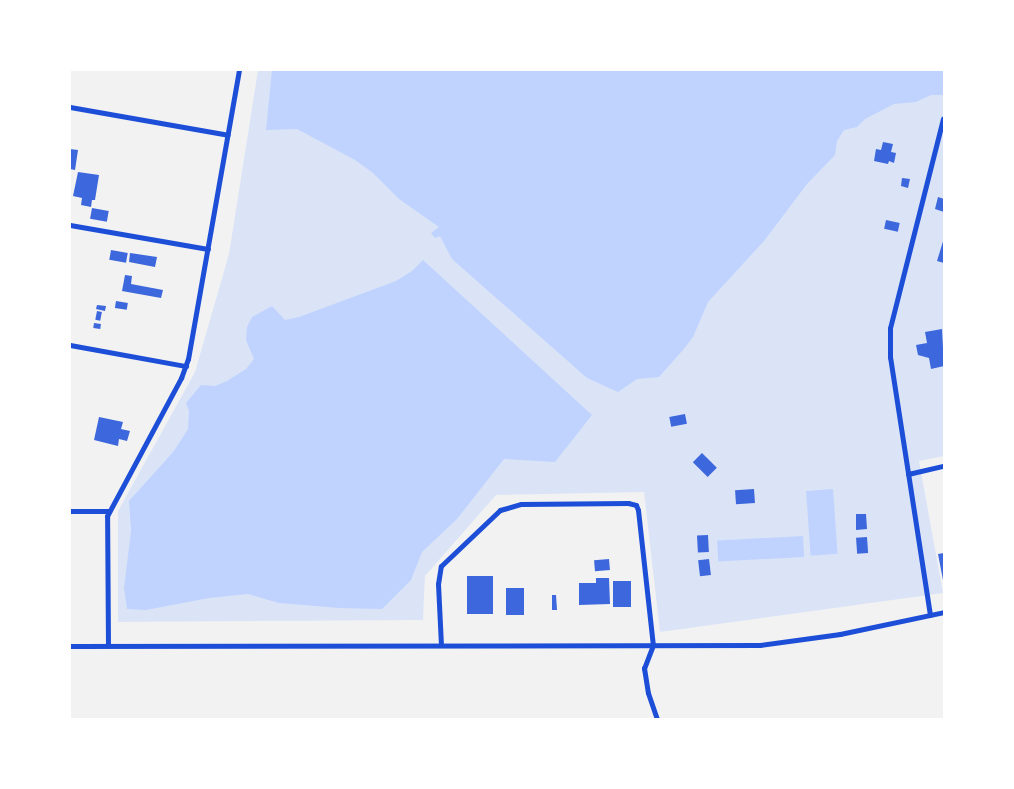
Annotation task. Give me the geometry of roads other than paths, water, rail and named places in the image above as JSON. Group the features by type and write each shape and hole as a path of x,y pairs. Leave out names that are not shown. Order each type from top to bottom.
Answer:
{"street":[{"path":"108,645 106,523 108,511 182,378 186,366 240,70"},
{"path":"70,107 228,135"},
{"path":"930,615 890,357 890,328 943,119"},
{"path":"70,226 208,249"},
{"path":"70,345 186,366"},
{"path":"908,474 944,466"},
{"path":"441,646 438,584 440,566 500,510 521,504 628,503 636,505 653,645 644,668 648,692 657,719"},
{"path":"70,510 108,511"},
{"path":"70,646 760,644 840,634 944,612"}],"water":[{"path":"272,70 944,70 944,95 931,95 916,102 894,104 865,119 857,127 844,130 837,141 835,155 807,184 764,241 708,302 693,337 683,350 659,377 637,379 618,392 587,378 452,259 440,236 435,238 431,233 439,227 399,199 373,173 355,160 297,129 266,130"},
{"path":"423,260 592,415 555,462 504,459 457,519 422,552 411,580 382,609 339,608 279,603 248,594 209,598 146,610 127,609 124,588 131,531 129,501 174,451 188,429 189,411 186,403 201,385 215,386 227,381 246,369 254,359 246,340 247,327 252,317 272,306 285,320 299,317 396,281 412,271"},
{"path":"833,489 838,554 811,556 806,491"},
{"path":"803,536 804,557 718,561 717,541"}]}
